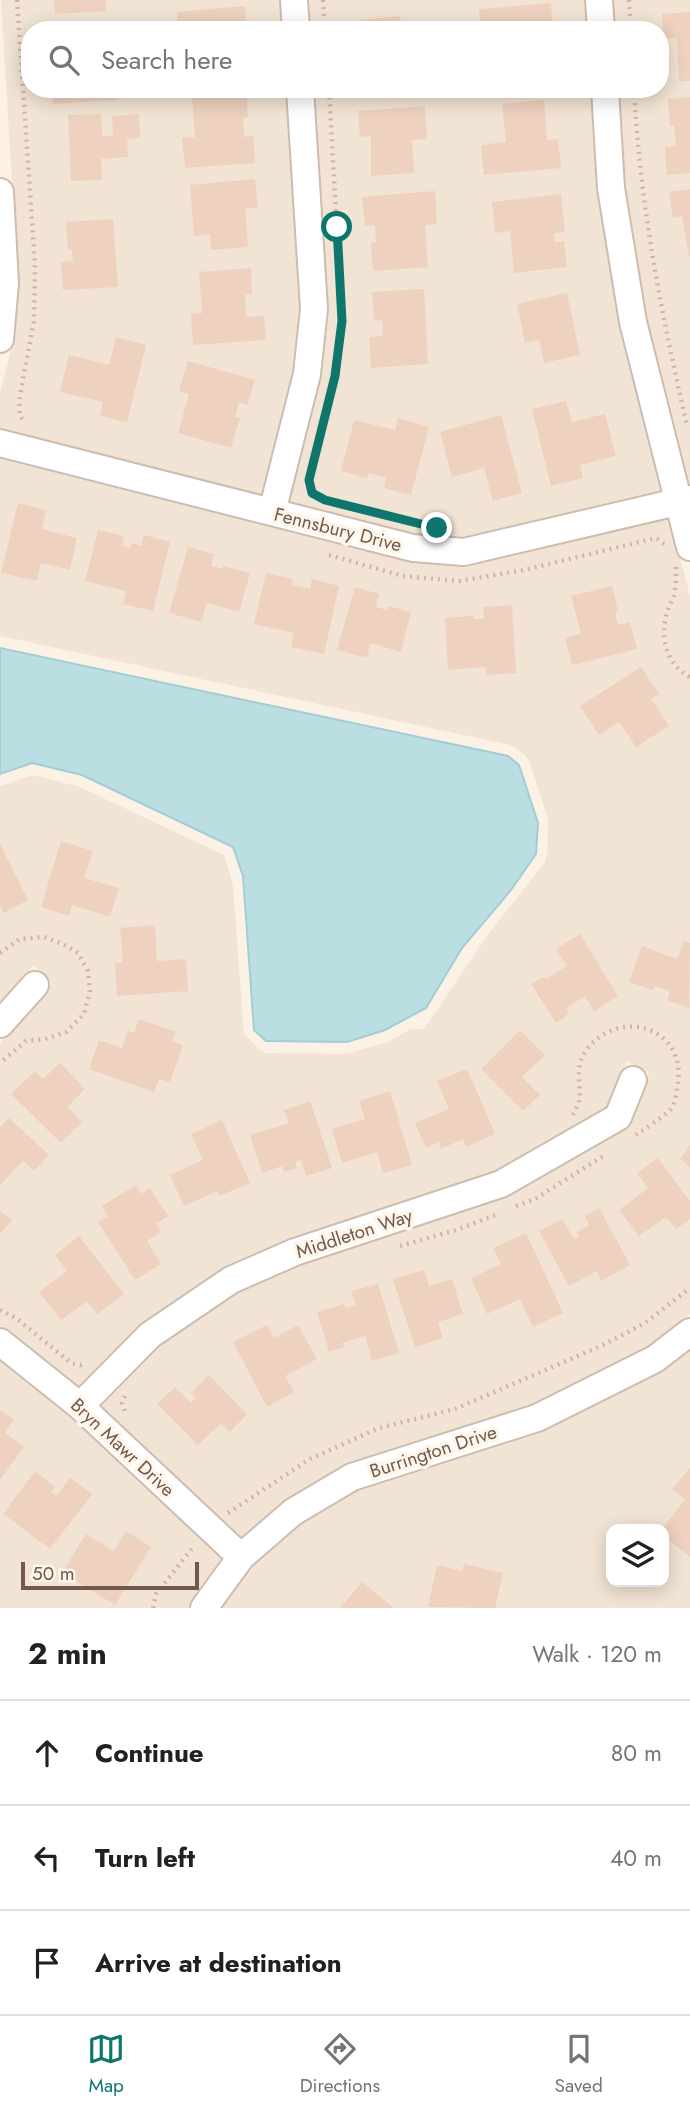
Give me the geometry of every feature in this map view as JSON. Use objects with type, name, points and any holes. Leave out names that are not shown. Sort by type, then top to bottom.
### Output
[{"type":"street","points":[[294,0],[295,21]]},
{"type":"street","points":[[599,0],[600,21]]},
{"type":"street","points":[[272,512],[307,374],[314,309],[301,98]]},
{"type":"street","points":[[606,98],[611,188],[633,322],[684,501],[690,547]]},
{"type":"street","points":[[0,192],[5,283],[0,339]]},
{"type":"street","name":"Fennsbury Drive","points":[[0,443],[413,548],[464,552],[684,501]]},
{"type":"street","points":[[0,1024],[35,985]]},
{"type":"street","name":"Middleton Way","points":[[80,1406],[150,1335],[231,1280],[295,1252],[501,1184],[618,1117],[633,1080]]},
{"type":"street","name":"Burrington Drive","points":[[204,1608],[241,1557],[293,1512],[352,1477],[537,1418],[655,1359],[690,1332]]},
{"type":"street","name":"Bryn Mawr Drive","points":[[0,1342],[80,1406],[241,1557]]},
{"type":"path","points":[[18,0],[21,47]]},
{"type":"path","points":[[323,0],[324,21]]},
{"type":"path","points":[[629,0],[630,21]]},
{"type":"path","points":[[24,98],[35,265],[34,321],[19,401],[20,416],[25,424]]},
{"type":"path","points":[[325,500],[312,493],[309,480],[335,376],[342,321],[329,98]]},
{"type":"path","points":[[635,98],[646,221],[662,317],[690,436]]},
{"type":"path","points":[[0,1310],[16,1318],[71,1363],[81,1365],[89,1362]]},
{"type":"shaded area","points":[[1,0],[282,0],[283,21],[21,21],[21,98],[289,98],[301,309],[295,371],[263,496],[0,429],[0,392],[12,346],[18,282]]},
{"type":"shaded area","points":[[306,0],[587,0],[588,21],[307,21]]},
{"type":"shaded area","points":[[612,0],[690,0],[690,485],[687,486],[645,319],[623,187],[618,98],[669,98],[669,21],[613,21]]},
{"type":"shaded area","points":[[312,98],[595,98],[663,492],[463,538],[414,534],[288,502],[319,378]]},
{"type":"shaded area","points":[[0,458],[410,561],[466,566],[670,519],[690,596],[690,1314],[649,1346],[532,1404],[346,1465],[287,1500],[241,1539],[99,1406],[158,1347],[236,1293],[300,1265],[505,1198],[624,1129],[629,1123],[649,1073],[627,1061],[609,1106],[496,1172],[292,1238],[226,1268],[144,1323],[79,1388],[0,1326],[0,1044],[52,984],[34,965],[0,1005],[0,786],[33,775],[80,787],[224,855],[233,885],[244,1034],[266,1053],[347,1054],[388,1042],[411,1029],[424,1029],[489,933],[545,862],[548,819],[529,761],[510,745],[0,636]]},
{"type":"shaded area","points":[[690,1348],[690,1608],[220,1608],[250,1567],[299,1524],[356,1490],[540,1431],[662,1370]]},
{"type":"shaded area","points":[[0,1359],[72,1416],[224,1558],[188,1608],[0,1608]]},
{"type":"water","points":[[0,648],[508,756],[519,765],[538,823],[536,854],[511,890],[462,948],[426,1008],[385,1030],[347,1042],[266,1041],[254,1030],[243,876],[233,847],[82,775],[32,763],[0,774]]},
{"type":"building","points":[[54,0],[106,0],[106,11],[55,14]]},
{"type":"building","points":[[551,3],[552,21],[480,21],[479,9]]},
{"type":"building","points":[[245,6],[246,21],[178,21],[177,12]]},
{"type":"building","points":[[690,12],[690,81],[679,81],[677,38],[669,39],[669,21],[662,21],[662,14]]},
{"type":"building","points":[[400,16],[401,21],[360,21]]},
{"type":"building","points":[[690,97],[690,173],[667,175],[665,147],[676,146],[674,126],[670,126],[668,99]]},
{"type":"building","points":[[53,98],[118,100],[53,104]]},
{"type":"building","points":[[192,98],[247,98],[248,117],[243,118],[244,137],[253,136],[255,163],[185,168],[182,138],[195,137]]},
{"type":"building","points":[[544,100],[547,140],[558,139],[561,168],[484,175],[481,145],[506,142],[502,104]]},
{"type":"building","points":[[425,106],[427,139],[412,140],[414,173],[371,176],[371,136],[360,137],[358,111]]},
{"type":"building","points":[[101,114],[102,136],[113,136],[112,116],[139,114],[140,138],[127,139],[128,157],[101,159],[102,180],[71,181],[68,115]]},
{"type":"building","points":[[255,179],[258,207],[245,209],[248,247],[211,250],[210,234],[194,236],[190,185]]},
{"type":"building","points":[[690,189],[689,256],[682,216],[673,218],[669,192]]},
{"type":"building","points":[[435,191],[437,224],[425,225],[428,267],[373,271],[371,243],[376,243],[375,225],[365,226],[362,197]]},
{"type":"building","points":[[561,194],[565,232],[554,233],[555,242],[564,241],[567,267],[514,273],[510,231],[495,233],[492,202]]},
{"type":"building","points":[[113,219],[118,287],[63,290],[61,262],[73,261],[72,250],[68,250],[66,222]]},
{"type":"building","points":[[251,268],[252,294],[245,295],[246,317],[264,316],[266,340],[193,345],[191,314],[202,313],[199,272]]},
{"type":"building","points":[[424,289],[428,364],[371,368],[369,337],[383,336],[382,320],[374,321],[372,292]]},
{"type":"building","points":[[567,293],[580,355],[544,363],[539,340],[525,343],[517,304]]},
{"type":"building","points":[[116,337],[146,345],[127,422],[100,416],[103,402],[60,392],[69,355],[109,365]]},
{"type":"building","points":[[188,361],[255,380],[247,405],[239,402],[235,417],[240,418],[231,448],[178,433],[189,394],[179,391]]},
{"type":"building","points":[[566,401],[572,422],[605,414],[616,456],[580,465],[583,478],[551,486],[532,409]]},
{"type":"building","points":[[501,415],[522,493],[493,501],[484,468],[452,477],[440,432]]},
{"type":"building","points":[[398,418],[429,427],[411,495],[384,488],[386,478],[369,473],[367,478],[341,471],[354,420],[395,430]]},
{"type":"building","points":[[18,503],[46,510],[42,529],[77,538],[70,570],[41,563],[37,581],[1,573]]},
{"type":"building","points":[[98,530],[124,536],[122,546],[130,548],[132,543],[141,546],[144,535],[170,542],[153,611],[123,604],[126,591],[85,581]]},
{"type":"building","points":[[188,547],[214,554],[211,566],[222,569],[223,566],[250,573],[239,612],[207,603],[201,622],[169,613]]},
{"type":"building","points":[[266,573],[293,579],[292,585],[310,589],[312,579],[339,586],[324,654],[291,647],[294,633],[254,624]]},
{"type":"building","points":[[612,586],[618,611],[615,612],[618,625],[630,622],[637,649],[572,665],[565,638],[581,634],[571,596]]},
{"type":"building","points":[[355,587],[379,594],[376,607],[387,610],[388,606],[411,612],[401,652],[370,643],[367,658],[337,650]]},
{"type":"building","points":[[512,605],[516,673],[486,675],[485,667],[448,670],[445,618],[473,616],[474,619],[484,619],[483,607]]},
{"type":"building","points":[[641,667],[659,694],[651,699],[669,726],[636,747],[619,722],[599,735],[580,706]]},
{"type":"building","points":[[61,841],[93,851],[84,878],[119,888],[110,917],[72,905],[69,916],[41,907]]},
{"type":"building","points":[[0,844],[28,900],[4,913],[0,905]]},
{"type":"building","points":[[155,925],[157,961],[186,959],[188,991],[117,996],[115,963],[123,963],[120,928]]},
{"type":"building","points":[[580,934],[618,996],[594,1011],[585,996],[566,1008],[569,1014],[556,1023],[531,984],[544,977],[546,979],[567,966],[556,949]]},
{"type":"building","points":[[684,941],[690,943],[689,1008],[667,1000],[670,991],[655,986],[653,990],[629,982],[642,946],[677,959]]},
{"type":"building","points":[[139,1019],[176,1032],[172,1041],[183,1045],[170,1082],[159,1079],[154,1092],[89,1069],[99,1040],[122,1048],[128,1031],[134,1033]]},
{"type":"building","points":[[520,1030],[545,1055],[522,1077],[540,1095],[523,1111],[481,1069]]},
{"type":"building","points":[[60,1063],[85,1089],[67,1107],[82,1122],[61,1143],[11,1094],[35,1071],[43,1079]]},
{"type":"building","points":[[467,1069],[495,1134],[466,1147],[463,1139],[441,1149],[439,1142],[426,1148],[415,1123],[449,1109],[437,1081]]},
{"type":"building","points":[[390,1091],[412,1165],[383,1173],[377,1152],[342,1163],[332,1129],[365,1119],[359,1101]]},
{"type":"building","points":[[310,1101],[332,1168],[306,1176],[301,1160],[295,1162],[297,1168],[284,1172],[282,1166],[262,1173],[250,1135],[289,1123],[284,1110]]},
{"type":"building","points":[[9,1118],[49,1155],[34,1171],[23,1161],[0,1185],[0,1127]]},
{"type":"building","points":[[222,1120],[250,1183],[219,1196],[217,1191],[184,1206],[170,1175],[203,1160],[191,1134]]},
{"type":"building","points":[[690,1145],[690,1167],[680,1159]]},
{"type":"building","points":[[658,1158],[690,1201],[690,1219],[676,1229],[666,1217],[639,1236],[619,1210],[648,1188],[637,1173]]},
{"type":"building","points":[[136,1185],[141,1194],[150,1188],[168,1216],[156,1224],[161,1232],[147,1241],[161,1264],[135,1280],[98,1222],[108,1216],[102,1206]]},
{"type":"building","points":[[599,1208],[630,1265],[601,1281],[597,1271],[569,1286],[539,1231],[562,1219],[574,1239],[579,1237],[577,1232],[589,1225],[585,1216]]},
{"type":"building","points":[[0,1211],[12,1220],[0,1234]]},
{"type":"building","points":[[526,1233],[563,1313],[533,1327],[520,1299],[487,1314],[471,1278],[501,1264],[493,1248]]},
{"type":"building","points":[[79,1236],[124,1294],[97,1314],[87,1301],[61,1320],[39,1292],[67,1271],[55,1255]]},
{"type":"building","points":[[424,1270],[429,1286],[452,1279],[463,1314],[438,1322],[443,1338],[415,1347],[393,1279]]},
{"type":"building","points":[[378,1284],[399,1353],[372,1361],[365,1336],[342,1343],[344,1347],[329,1352],[317,1312],[344,1304],[346,1308],[356,1306],[351,1291]]},
{"type":"building","points":[[267,1325],[274,1338],[298,1325],[317,1359],[285,1376],[294,1392],[267,1407],[233,1342]]},
{"type":"building","points":[[209,1375],[247,1414],[230,1432],[221,1423],[198,1445],[157,1404],[175,1387],[191,1403],[196,1398],[191,1393]]},
{"type":"building","points":[[0,1410],[14,1420],[5,1433],[24,1447],[0,1480]]},
{"type":"building","points":[[690,1468],[690,1557],[669,1540],[669,1524],[666,1524],[685,1500],[672,1489]]},
{"type":"building","points":[[35,1471],[55,1487],[51,1492],[56,1496],[70,1478],[92,1494],[50,1549],[3,1514]]},
{"type":"building","points":[[126,1531],[151,1547],[115,1605],[62,1573],[86,1534],[114,1551]]},
{"type":"building","points":[[464,1564],[503,1573],[495,1608],[428,1607],[437,1565],[462,1571]]},
{"type":"building","points":[[362,1582],[394,1608],[340,1608]]},
{"type":"route","points":[[337,227],[342,321],[335,376],[309,480],[312,493],[325,500],[437,528]]}]
